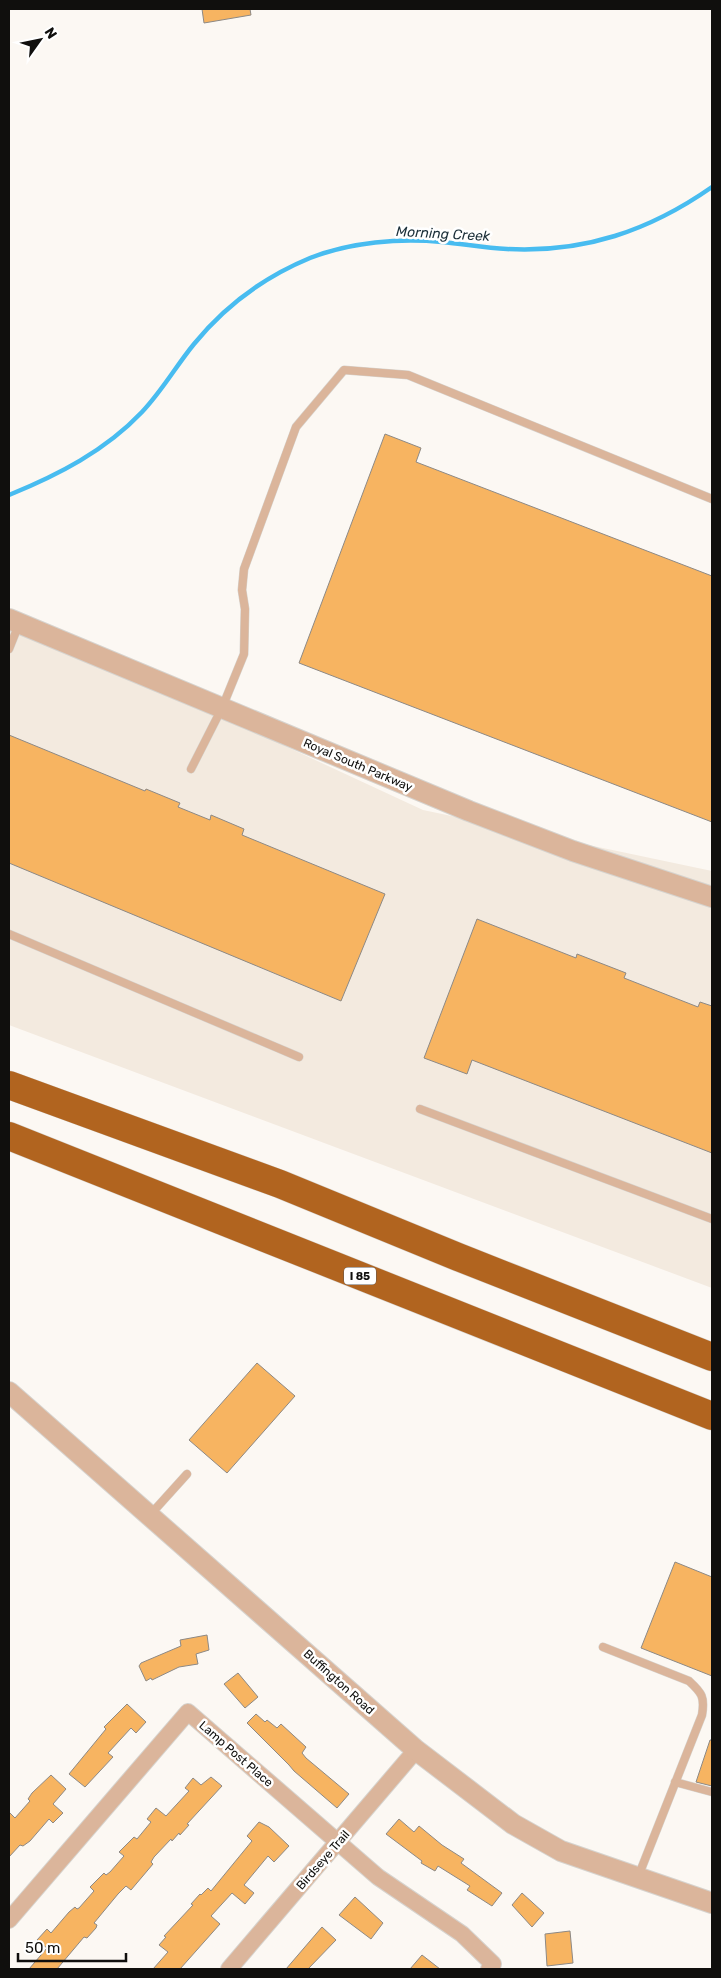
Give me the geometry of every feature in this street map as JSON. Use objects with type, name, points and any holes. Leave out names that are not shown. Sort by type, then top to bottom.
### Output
[{"type":"highway","points":[[9,1085],[280,1184],[458,1257],[712,1357]]},
{"type":"highway","name":"I 85","points":[[9,1136],[712,1416]]},
{"type":"street","name":"Royal South Parkway","points":[[14,622],[469,811],[573,851],[712,897]]},
{"type":"street","name":"Buffington Road","points":[[9,1393],[416,1750],[513,1824],[560,1852],[712,1903]]},
{"type":"street","name":"Lamp Post Place","points":[[9,1920],[188,1712],[378,1877],[462,1934],[493,1964],[489,1969]]},
{"type":"street","name":"Birdseye Trail","points":[[229,1969],[416,1750]]},
{"type":"lane","points":[[190,770],[222,708],[244,654],[245,609],[242,590],[244,569],[296,428],[344,370],[408,375],[712,500]]},
{"type":"lane","points":[[9,648],[14,622]]},
{"type":"lane","points":[[9,934],[299,1057]]},
{"type":"lane","points":[[420,1109],[712,1219]]},
{"type":"lane","points":[[150,1515],[187,1474]]},
{"type":"lane","points":[[603,1647],[689,1681],[705,1701],[702,1715],[638,1879]]},
{"type":"lane","points":[[675,1782],[712,1792]]},
{"type":"shaded area","points":[[9,618],[423,810],[712,871],[712,1288],[9,1025]]},
{"type":"building","points":[[202,9],[250,9],[251,15],[204,23]]},
{"type":"building","points":[[385,434],[421,448],[416,462],[712,576],[712,822],[299,663]]},
{"type":"building","points":[[9,735],[145,791],[146,789],[180,803],[178,807],[210,820],[211,815],[244,829],[242,835],[385,894],[341,1001],[9,863]]},
{"type":"building","points":[[477,919],[576,958],[577,954],[626,973],[624,978],[698,1007],[700,1002],[712,1006],[712,1153],[472,1060],[467,1074],[424,1058]]},
{"type":"building","points":[[257,1363],[295,1396],[227,1473],[189,1440]]},
{"type":"building","points":[[675,1562],[712,1577],[712,1676],[641,1648]]},
{"type":"building","points":[[207,1635],[209,1650],[196,1654],[198,1664],[179,1667],[146,1681],[139,1666],[141,1663],[181,1646],[180,1640]]},
{"type":"building","points":[[238,1673],[258,1697],[245,1708],[224,1684]]},
{"type":"building","points":[[127,1704],[146,1722],[136,1733],[131,1728],[108,1753],[113,1757],[85,1787],[69,1774],[106,1729],[104,1727]]},
{"type":"building","points":[[256,1714],[265,1722],[267,1720],[277,1728],[281,1724],[306,1747],[302,1753],[306,1758],[349,1794],[337,1808],[294,1771],[247,1723]]},
{"type":"building","points":[[710,1740],[712,1740],[712,1786],[696,1782]]},
{"type":"building","points":[[51,1775],[66,1789],[53,1804],[63,1813],[53,1823],[49,1819],[30,1841],[23,1846],[20,1845],[9,1857],[9,1812],[15,1818],[30,1801],[28,1799],[32,1793]]},
{"type":"building","points":[[211,1777],[222,1786],[187,1824],[189,1825],[180,1835],[179,1833],[172,1841],[171,1839],[154,1857],[151,1862],[153,1864],[131,1890],[126,1886],[118,1894],[94,1923],[97,1925],[96,1928],[87,1938],[84,1937],[57,1969],[29,1969],[47,1948],[37,1940],[47,1929],[51,1933],[75,1907],[79,1908],[94,1891],[90,1887],[104,1873],[106,1875],[110,1872],[124,1856],[119,1852],[134,1837],[137,1839],[151,1822],[147,1819],[156,1808],[166,1816],[189,1791],[185,1788],[193,1778],[201,1785]]},
{"type":"building","points":[[399,1819],[414,1832],[419,1826],[442,1845],[464,1859],[461,1863],[502,1893],[492,1906],[467,1890],[470,1886],[438,1866],[435,1871],[421,1863],[422,1861],[386,1834]]},
{"type":"building","points":[[259,1822],[269,1827],[289,1846],[274,1862],[268,1856],[244,1885],[254,1893],[245,1904],[232,1893],[211,1916],[220,1924],[180,1969],[153,1969],[168,1952],[159,1945],[166,1937],[164,1936],[193,1905],[191,1904],[200,1894],[208,1888],[211,1891],[252,1841],[247,1836]]},
{"type":"building","points":[[522,1893],[544,1913],[532,1927],[512,1905]]},
{"type":"building","points":[[355,1897],[383,1923],[371,1939],[339,1915]]},
{"type":"building","points":[[322,1927],[336,1940],[308,1969],[286,1969]]},
{"type":"building","points":[[570,1931],[573,1963],[547,1966],[545,1934]]},
{"type":"building","points":[[422,1955],[440,1969],[410,1969]]},
{"type":"waterway","name":"Morning Creek","points":[[9,495],[80,461],[112,439],[142,412],[194,344],[232,305],[277,274],[310,258],[342,248],[392,241],[426,241],[499,248],[535,249],[589,243],[640,227],[664,216],[712,187]]}]
